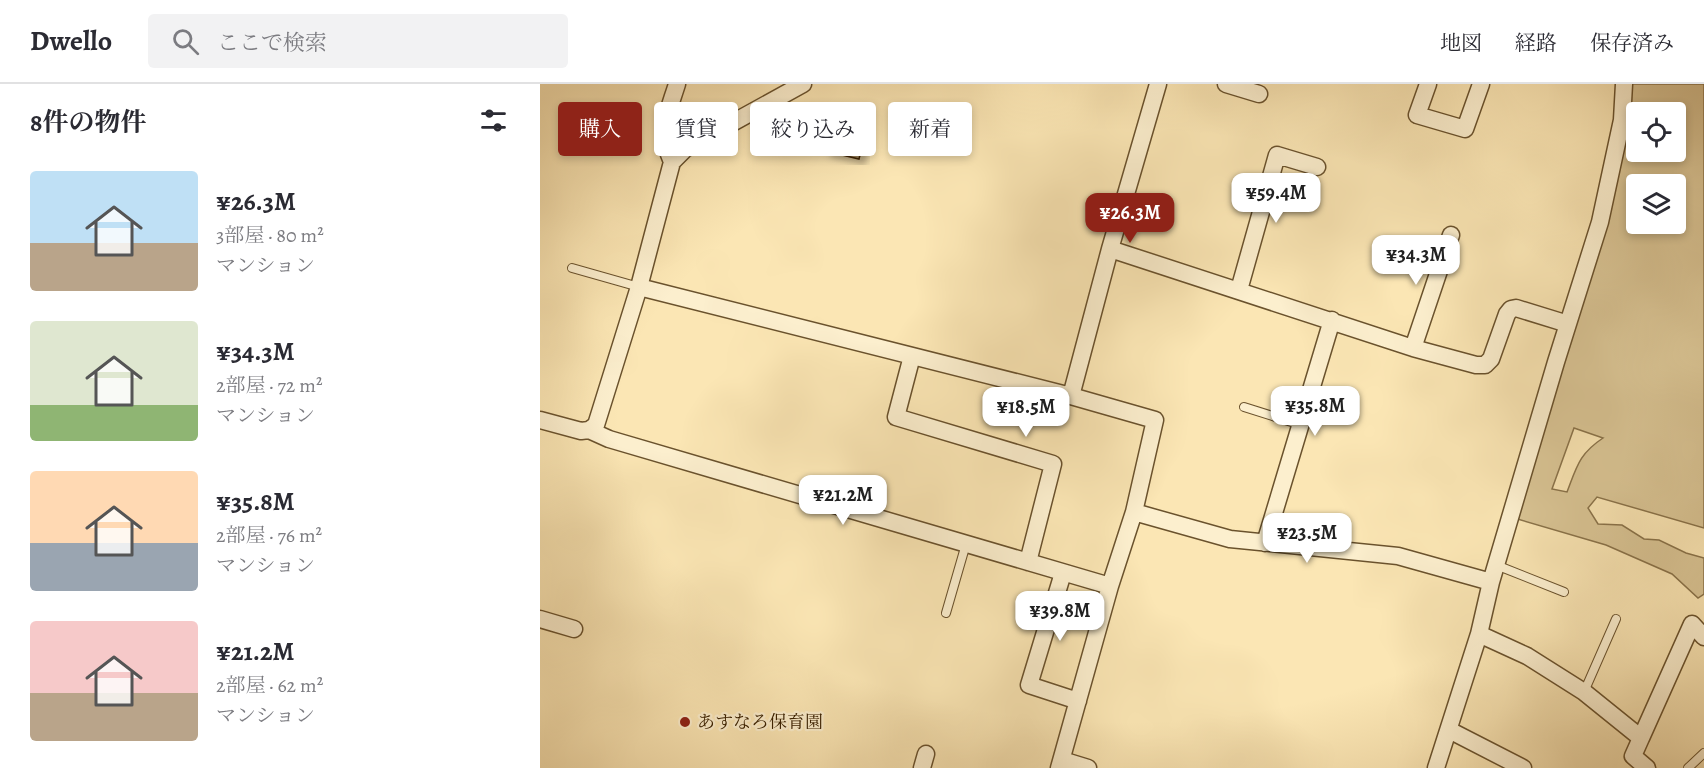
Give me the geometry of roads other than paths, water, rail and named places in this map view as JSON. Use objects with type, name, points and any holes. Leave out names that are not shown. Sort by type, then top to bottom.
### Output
[{"type":"street","points":[[672,162],[666,148],[664,134],[666,119],[677,84]]},
{"type":"street","points":[[589,430],[601,415],[639,287],[672,162],[685,149],[803,84]]},
{"type":"street","points":[[1071,396],[1110,249],[1158,84]]},
{"type":"street","points":[[1226,84],[1259,94]]},
{"type":"street","points":[[1428,84],[1417,115],[1465,129],[1481,84]]},
{"type":"street","points":[[1436,768],[1479,634],[1494,574],[1600,222],[1622,120],[1624,84]]},
{"type":"street","points":[[1239,290],[1277,155],[1317,167]]},
{"type":"street","points":[[1413,348],[1451,235]]},
{"type":"street","points":[[1110,249],[1413,348],[1476,365],[1485,364],[1491,359],[1507,314],[1511,309],[1516,308],[1568,324]]},
{"type":"street","points":[[639,287],[1071,396],[1155,420],[1134,512],[1110,586],[1061,764],[1088,768]]},
{"type":"street","points":[[1265,543],[1332,320]]},
{"type":"street","points":[[912,356],[896,417],[1053,464],[1028,562]]},
{"type":"street","points":[[540,420],[574,430],[589,430],[609,439],[1110,586]]},
{"type":"street","points":[[1134,512],[1230,539],[1398,556],[1494,574]]},
{"type":"street","points":[[1063,573],[1029,685],[1078,701]]},
{"type":"street","points":[[540,619],[574,629]]},
{"type":"street","points":[[1647,768],[1633,756],[1692,624],[1704,637]]},
{"type":"street","points":[[1479,634],[1527,656],[1584,692],[1641,738]]},
{"type":"street","points":[[1449,730],[1523,768]]},
{"type":"lane","points":[[572,268],[639,287]]},
{"type":"lane","points":[[1244,407],[1300,425]]},
{"type":"lane","points":[[946,612],[966,544]]},
{"type":"lane","points":[[1494,574],[1564,592]]},
{"type":"lane","points":[[1584,692],[1616,619]]},
{"type":"lane","points":[[1688,768],[1704,753]]},
{"type":"place","name":"あすなろ保育園","points":[[685,722]]}]
